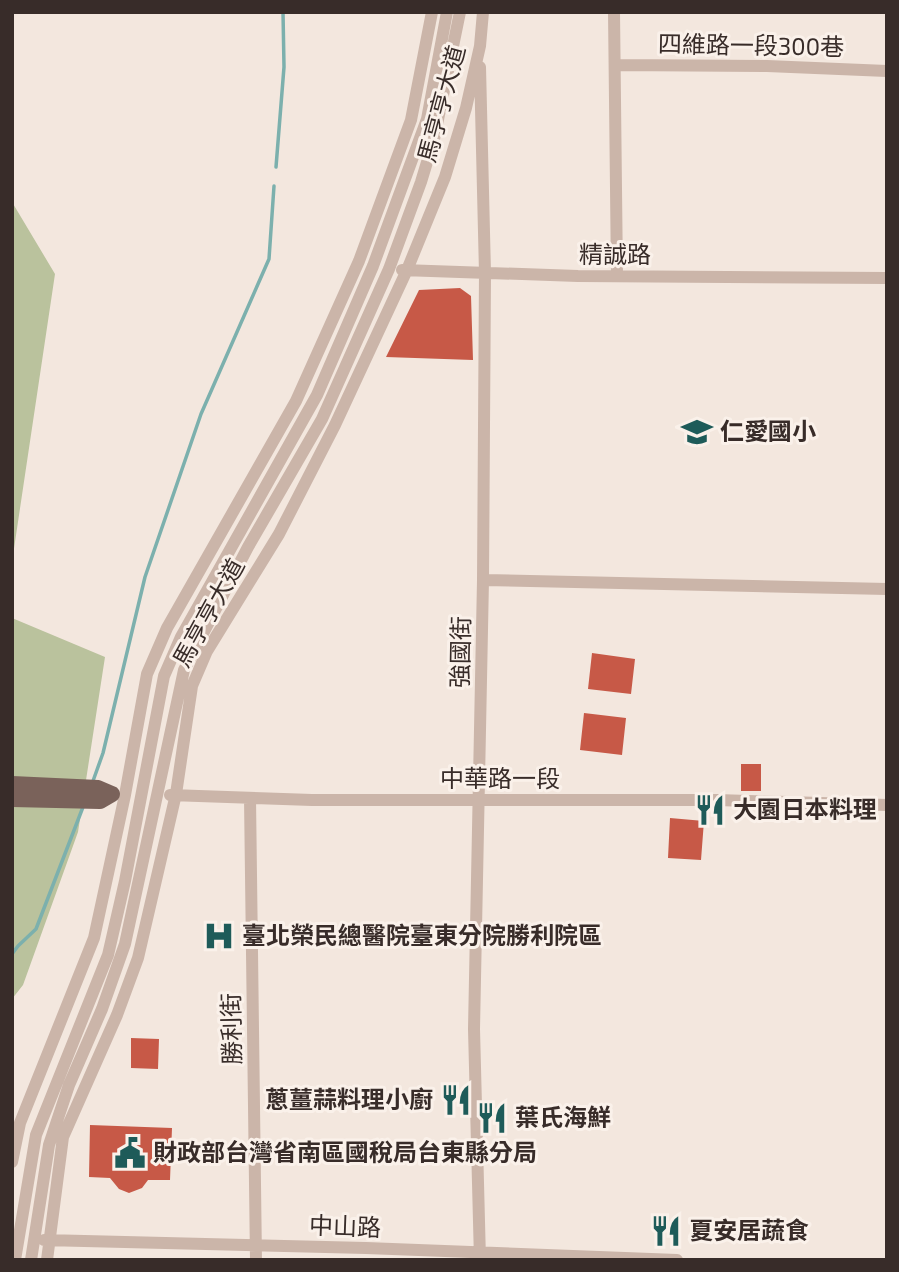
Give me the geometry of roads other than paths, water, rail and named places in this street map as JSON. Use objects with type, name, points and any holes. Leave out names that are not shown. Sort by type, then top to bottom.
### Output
[{"type":"main road","points":[[12,784],[98,788],[119,795]]},
{"type":"main road","points":[[12,799],[100,801],[119,795]]},
{"type":"street","name":"馬亨亨大道","points":[[12,1162],[20,1123],[94,938],[119,795],[147,674],[167,628],[296,401],[359,261],[411,120],[432,12]]},
{"type":"street","name":"馬亨亨大道","points":[[15,1260],[15,1239],[36,1135],[108,955],[125,881],[164,676],[181,637],[310,407],[373,266],[427,119],[447,12]]},
{"type":"street","name":"馬亨亨大道","points":[[47,1260],[63,1137],[117,1015],[138,958],[176,794],[192,686],[202,649],[248,547],[322,419],[389,269],[429,157],[460,12]]},
{"type":"street","name":"馬亨亨大道","points":[[31,1260],[49,1145],[69,1085],[102,1009],[125,944],[184,670],[202,649],[279,534],[335,425],[407,270],[449,162],[466,108],[480,46],[483,12]]},
{"type":"street","points":[[614,12],[617,276]]},
{"type":"street","name":"強國街","points":[[480,46],[485,273],[483,580],[474,1029],[480,1256]]},
{"type":"street","name":"四維路一段300巷","points":[[615,65],[767,65],[887,71]]},
{"type":"street","points":[[429,157],[449,162]]},
{"type":"street","name":"精誠路","points":[[345,254],[373,266],[407,270],[617,276],[887,278]]},
{"type":"street","points":[[296,401],[310,407]]},
{"type":"street","points":[[322,419],[335,425]]},
{"type":"street","points":[[483,580],[887,589]]},
{"type":"street","points":[[167,628],[181,637]]},
{"type":"street","name":"中華路一段","points":[[119,795],[717,800],[887,805]]},
{"type":"street","name":"勝利街","points":[[250,797],[257,1260]]},
{"type":"street","name":"中山路","points":[[15,1239],[257,1245],[480,1256],[677,1260]]},
{"type":"waterway","points":[[276,167],[284,67],[283,12]]},
{"type":"waterway","points":[[93,781],[103,753],[145,577],[201,414],[269,259],[274,186]]},
{"type":"waterway","points":[[12,954],[36,929],[83,807]]},
{"type":"place","name":"仁愛國小","points":[[697,432]]},
{"type":"place","name":"大園日本料理","points":[[710,810]]},
{"type":"place","name":"臺北榮民總醫院臺東分院勝利院區","points":[[219,936]]},
{"type":"place","name":"蔥薑蒜料理小廚","points":[[456,1100]]},
{"type":"place","name":"葉氏海鮮","points":[[492,1118]]},
{"type":"place","name":"財政部台灣省南區國稅局台東縣分局","points":[[130,1153]]},
{"type":"place","name":"夏安居蔬食","points":[[666,1231]]}]
